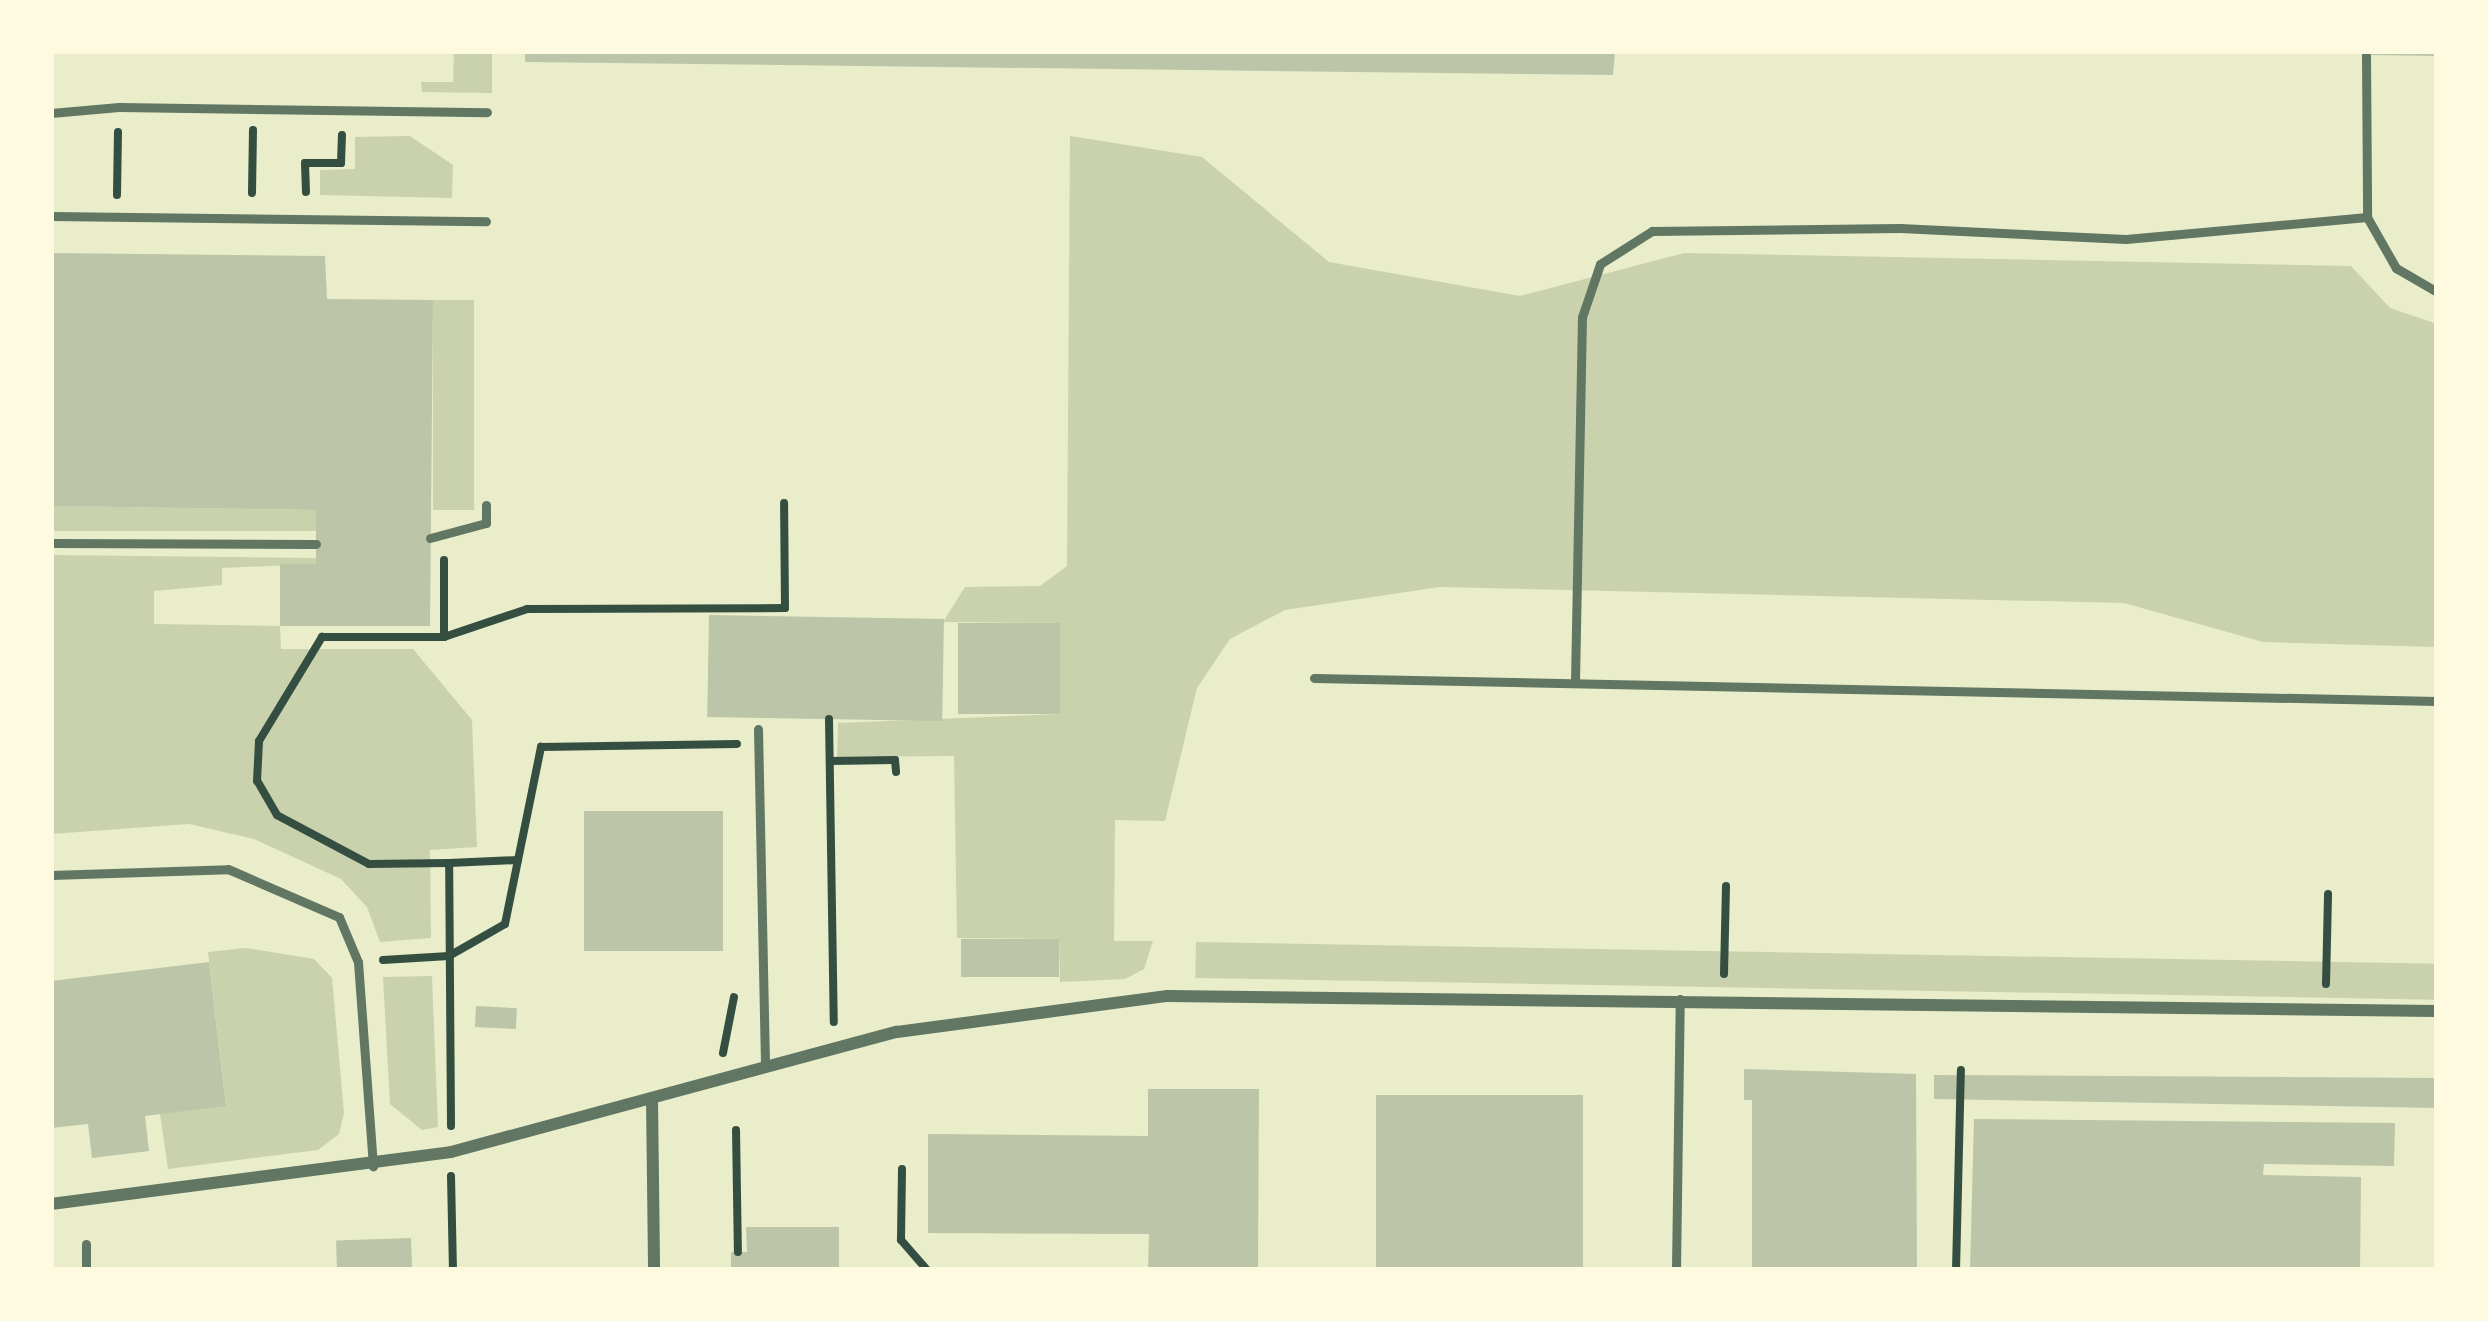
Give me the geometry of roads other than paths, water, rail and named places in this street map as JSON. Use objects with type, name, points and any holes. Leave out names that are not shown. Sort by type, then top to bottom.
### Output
[{"type":"street","points":[[51,1204],[373,1166],[920,1028],[1168,996],[2437,1011]]},
{"type":"street","points":[[652,1099],[654,1270]]},
{"type":"lane","points":[[2366,55],[2367,217],[2396,268],[2437,292]]},
{"type":"lane","points":[[51,113],[119,107],[487,112]]},
{"type":"lane","points":[[51,216],[486,220]]},
{"type":"lane","points":[[1575,681],[1582,317],[1600,264],[1652,231],[1900,228],[2126,239],[2367,217]]},
{"type":"lane","points":[[430,538],[486,523],[486,506]]},
{"type":"lane","points":[[51,543],[316,544]]},
{"type":"lane","points":[[1314,678],[2437,701]]},
{"type":"lane","points":[[758,729],[766,1067]]},
{"type":"lane","points":[[51,875],[229,869],[339,917],[358,962],[373,1166]]},
{"type":"lane","points":[[1676,1270],[1680,999]]},
{"type":"lane","points":[[86,1244],[86,1270]]}]
